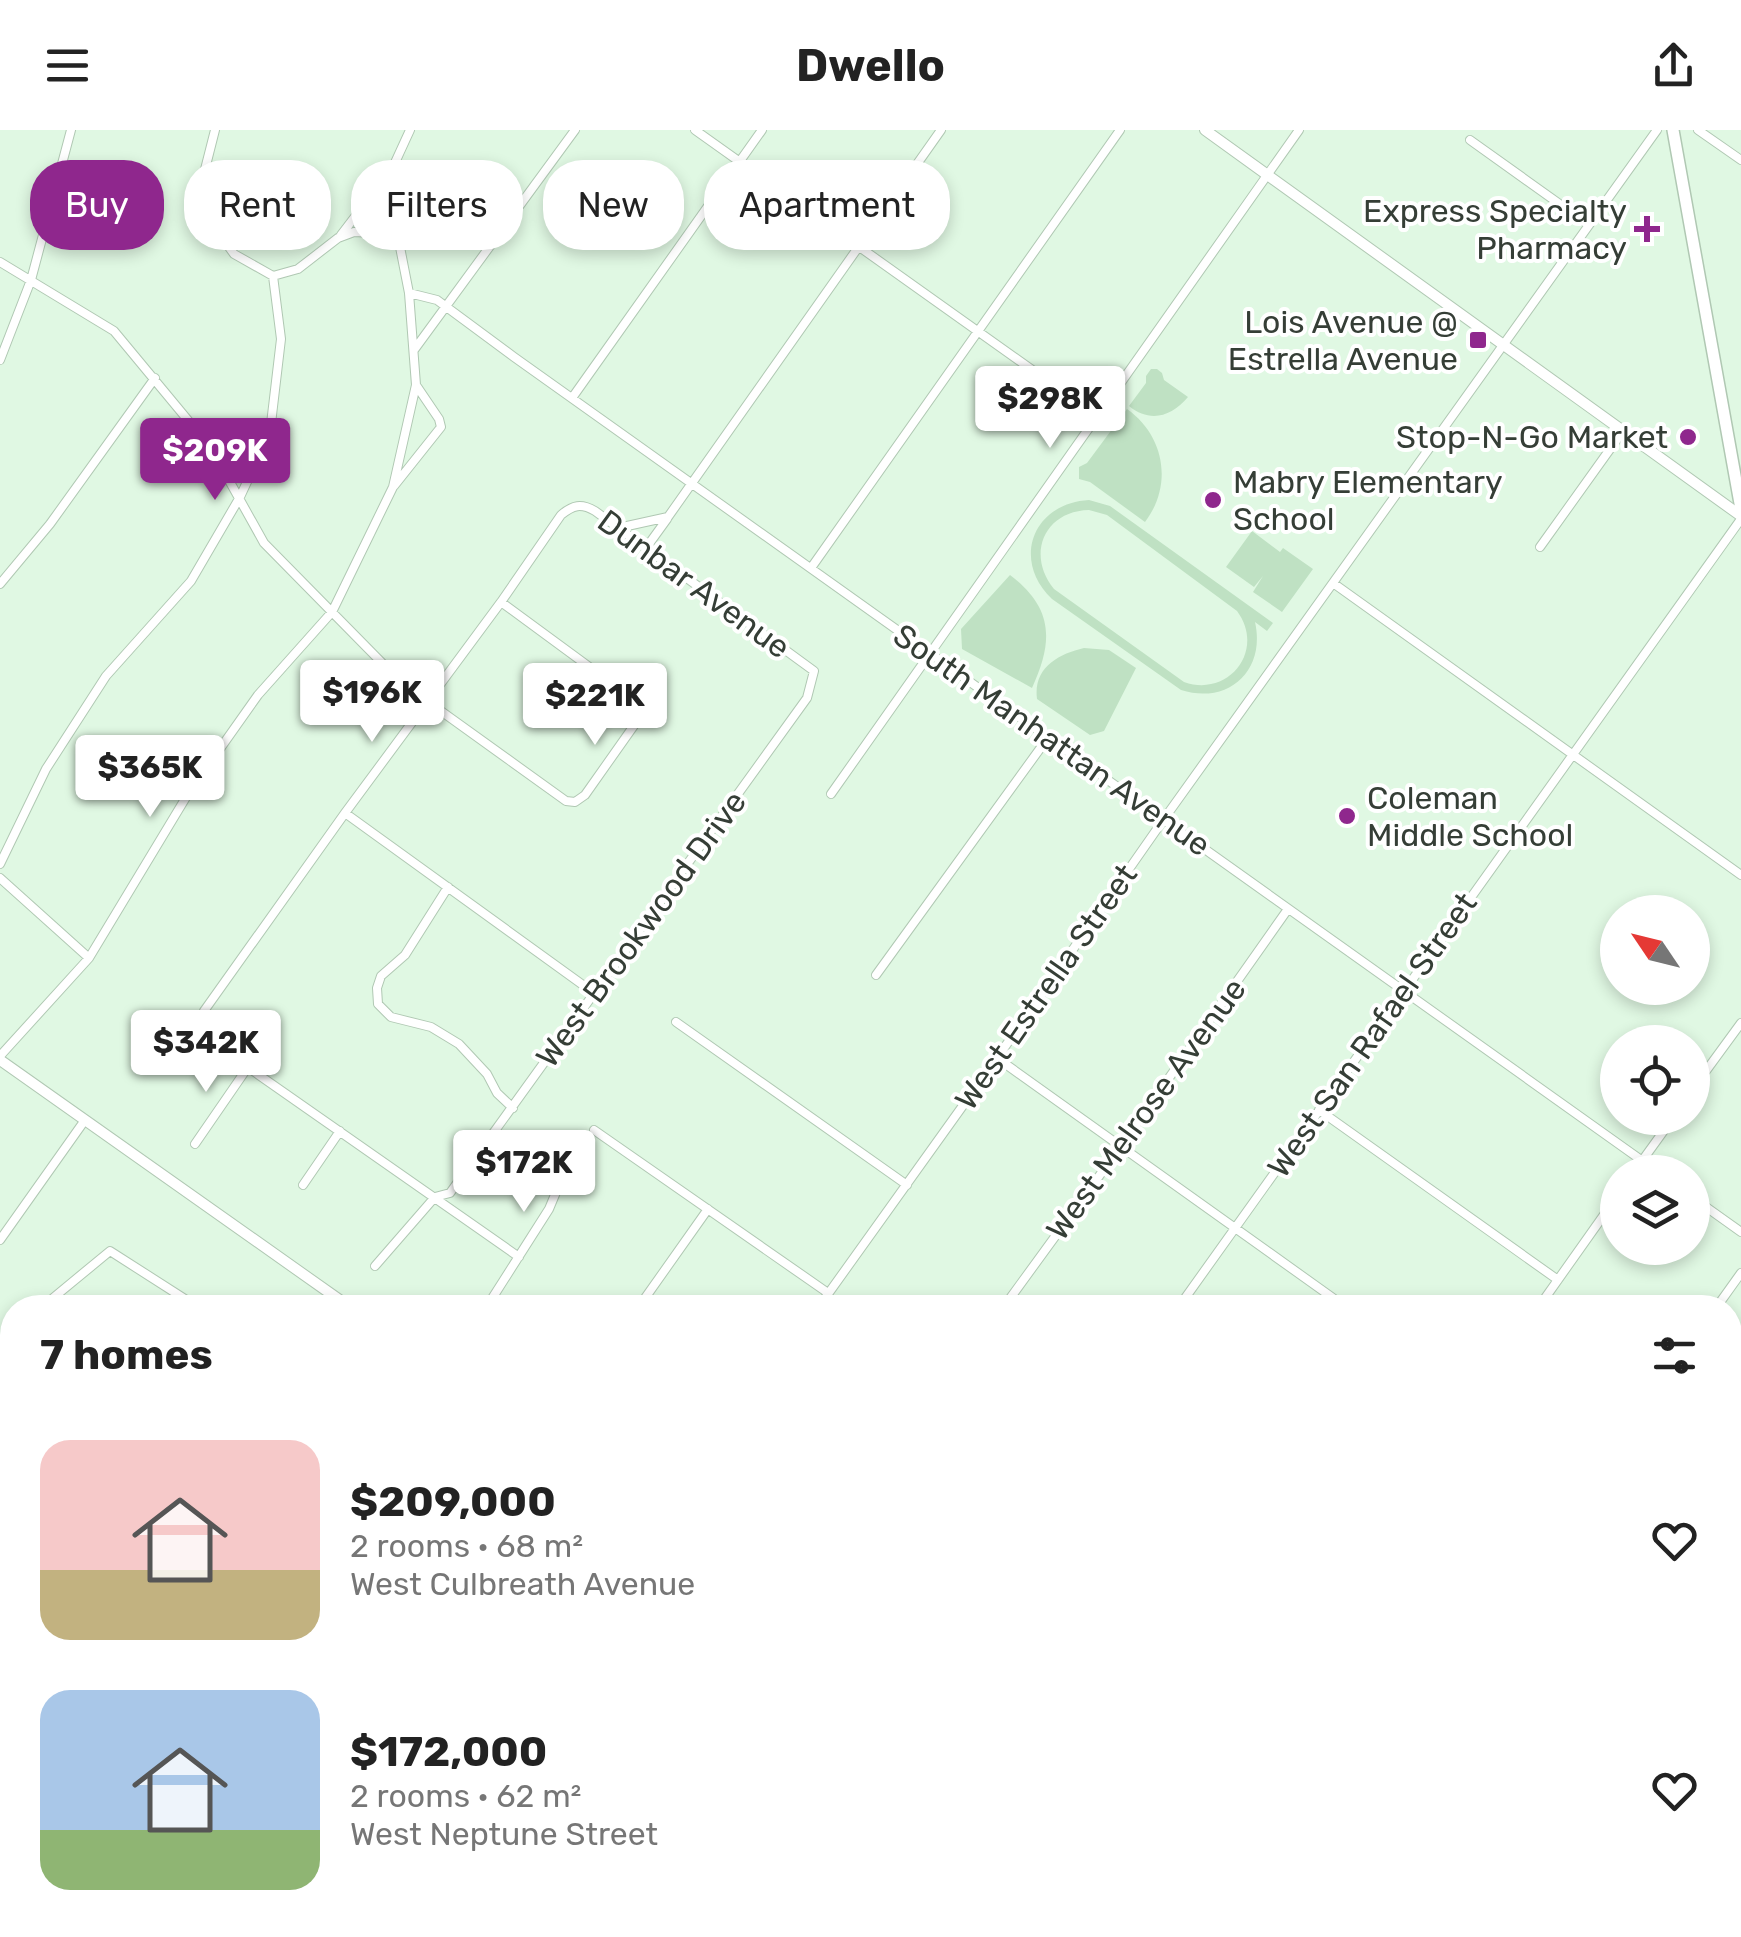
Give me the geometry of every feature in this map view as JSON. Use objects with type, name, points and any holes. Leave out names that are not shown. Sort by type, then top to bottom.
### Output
[{"type":"main road","points":[[1673,130],[1741,515]]},
{"type":"street","points":[[0,360],[31,280],[71,130]]},
{"type":"street","points":[[216,130],[200,188],[206,214],[234,254],[273,276],[298,269],[338,238],[351,221]]},
{"type":"street","points":[[396,160],[410,130]]},
{"type":"street","points":[[414,350],[576,130]]},
{"type":"street","points":[[695,130],[737,160]]},
{"type":"street","points":[[741,160],[762,130]]},
{"type":"street","points":[[920,160],[941,130]]},
{"type":"street","points":[[811,568],[1120,130]]},
{"type":"street","points":[[1205,130],[1741,515]]},
{"type":"street","points":[[831,794],[1299,130]]},
{"type":"street","name":"West Estrella Street","points":[[828,1294],[1656,130]]},
{"type":"street","points":[[1698,130],[1741,160]]},
{"type":"street","points":[[1470,140],[1589,225]]},
{"type":"street","points":[[572,398],[704,213]]},
{"type":"street","points":[[338,238],[351,235]]},
{"type":"street","points":[[393,487],[416,385],[401,250]]},
{"type":"street","points":[[646,548],[856,250]]},
{"type":"street","points":[[865,250],[1097,416]]},
{"type":"street","points":[[0,262],[114,331],[211,448],[264,543],[391,672],[426,701],[566,801],[575,802],[585,795],[640,717],[637,702],[500,602],[426,701],[345,813],[200,1022],[206,1038],[519,1257]]},
{"type":"street","points":[[0,864],[46,768],[106,676],[190,581],[240,497],[270,432],[282,340],[273,276]]},
{"type":"street","name":"South Manhattan Avenue","points":[[408,293],[428,296],[446,307],[1634,1155]]},
{"type":"street","points":[[0,584],[50,524],[155,378]]},
{"type":"street","points":[[332,1295],[0,1058],[89,958],[198,780],[258,695],[332,612],[393,487],[441,427],[416,385]]},
{"type":"street","points":[[1540,548],[1623,431]]},
{"type":"street","name":"Dunbar Avenue","points":[[500,602],[561,515],[580,505],[618,528],[814,671]]},
{"type":"street","name":"West San Rafael Street","points":[[1187,1295],[1741,515]]},
{"type":"street","points":[[618,528],[668,517]]},
{"type":"street","points":[[1334,583],[1741,875]]},
{"type":"street","name":"West Brookwood Drive","points":[[375,1266],[435,1198],[450,1193],[513,1108],[807,698],[814,671]]},
{"type":"street","points":[[876,976],[1047,739]]},
{"type":"street","points":[[345,813],[594,993]]},
{"type":"street","points":[[0,878],[89,958]]},
{"type":"street","points":[[448,887],[406,955],[381,976],[376,988],[378,1004],[390,1017],[431,1026],[459,1044],[486,1074],[496,1093],[513,1108]]},
{"type":"street","name":"West Melrose Avenue","points":[[1012,1295],[1288,909]]},
{"type":"street","points":[[676,1022],[907,1185]]},
{"type":"street","points":[[1710,1065],[1741,1023]]},
{"type":"street","points":[[997,1058],[1329,1295]]},
{"type":"street","points":[[195,1144],[248,1067]]},
{"type":"street","points":[[1319,1110],[1558,1280]]},
{"type":"street","points":[[0,1240],[85,1120]]},
{"type":"street","points":[[594,1130],[828,1294]]},
{"type":"street","points":[[303,1184],[340,1131]]},
{"type":"street","points":[[494,1295],[549,1209],[572,1154],[583,1142]]},
{"type":"street","points":[[647,1295],[708,1209]]},
{"type":"street","points":[[1710,1210],[1741,1232]]},
{"type":"street","points":[[1547,1295],[1600,1220]]},
{"type":"street","points":[[57,1295],[110,1251],[178,1295]]},
{"type":"street","points":[[1725,1295],[1741,1273]]},
{"type":"shaded area","points":[[1151,369],[1157,369],[1164,380],[1188,397],[1175,409],[1152,416],[1129,406]]},
{"type":"shaded area","points":[[1127,409],[1150,433],[1161,462],[1159,493],[1145,522],[1090,482],[1079,479],[1079,467],[1087,463]]},
{"type":"shaded area","points":[[1089,500],[1110,506],[1273,623],[1267,631],[1255,622],[1255,655],[1240,680],[1214,693],[1181,690],[1052,599],[1033,568],[1031,551],[1042,522],[1070,504]],"holes":[[[1089,510],[1107,515],[1237,611],[1247,641],[1245,655],[1228,677],[1200,685],[1184,682],[1054,589],[1041,562],[1044,537],[1051,526],[1073,512]]]},
{"type":"shaded area","points":[[1252,531],[1280,552],[1283,548],[1313,569],[1282,612],[1253,592],[1263,576],[1254,587],[1226,567]]},
{"type":"shaded area","points":[[1010,575],[1035,600],[1045,626],[1044,655],[1032,688],[962,649],[961,629]]},
{"type":"shaded area","points":[[1084,648],[1109,650],[1136,668],[1104,731],[1090,735],[1037,699],[1039,679],[1049,664]]},
{"type":"place","name":"Express Specialty Pharmacy","points":[[1647,229]]},
{"type":"place","name":"Lois Avenue @ Estrella Avenue","points":[[1478,340]]},
{"type":"place","name":"Stop-N-Go Market","points":[[1688,437]]},
{"type":"place","name":"Mabry Elementary School","points":[[1213,500]]},
{"type":"place","name":"Coleman Middle School","points":[[1347,816]]}]
